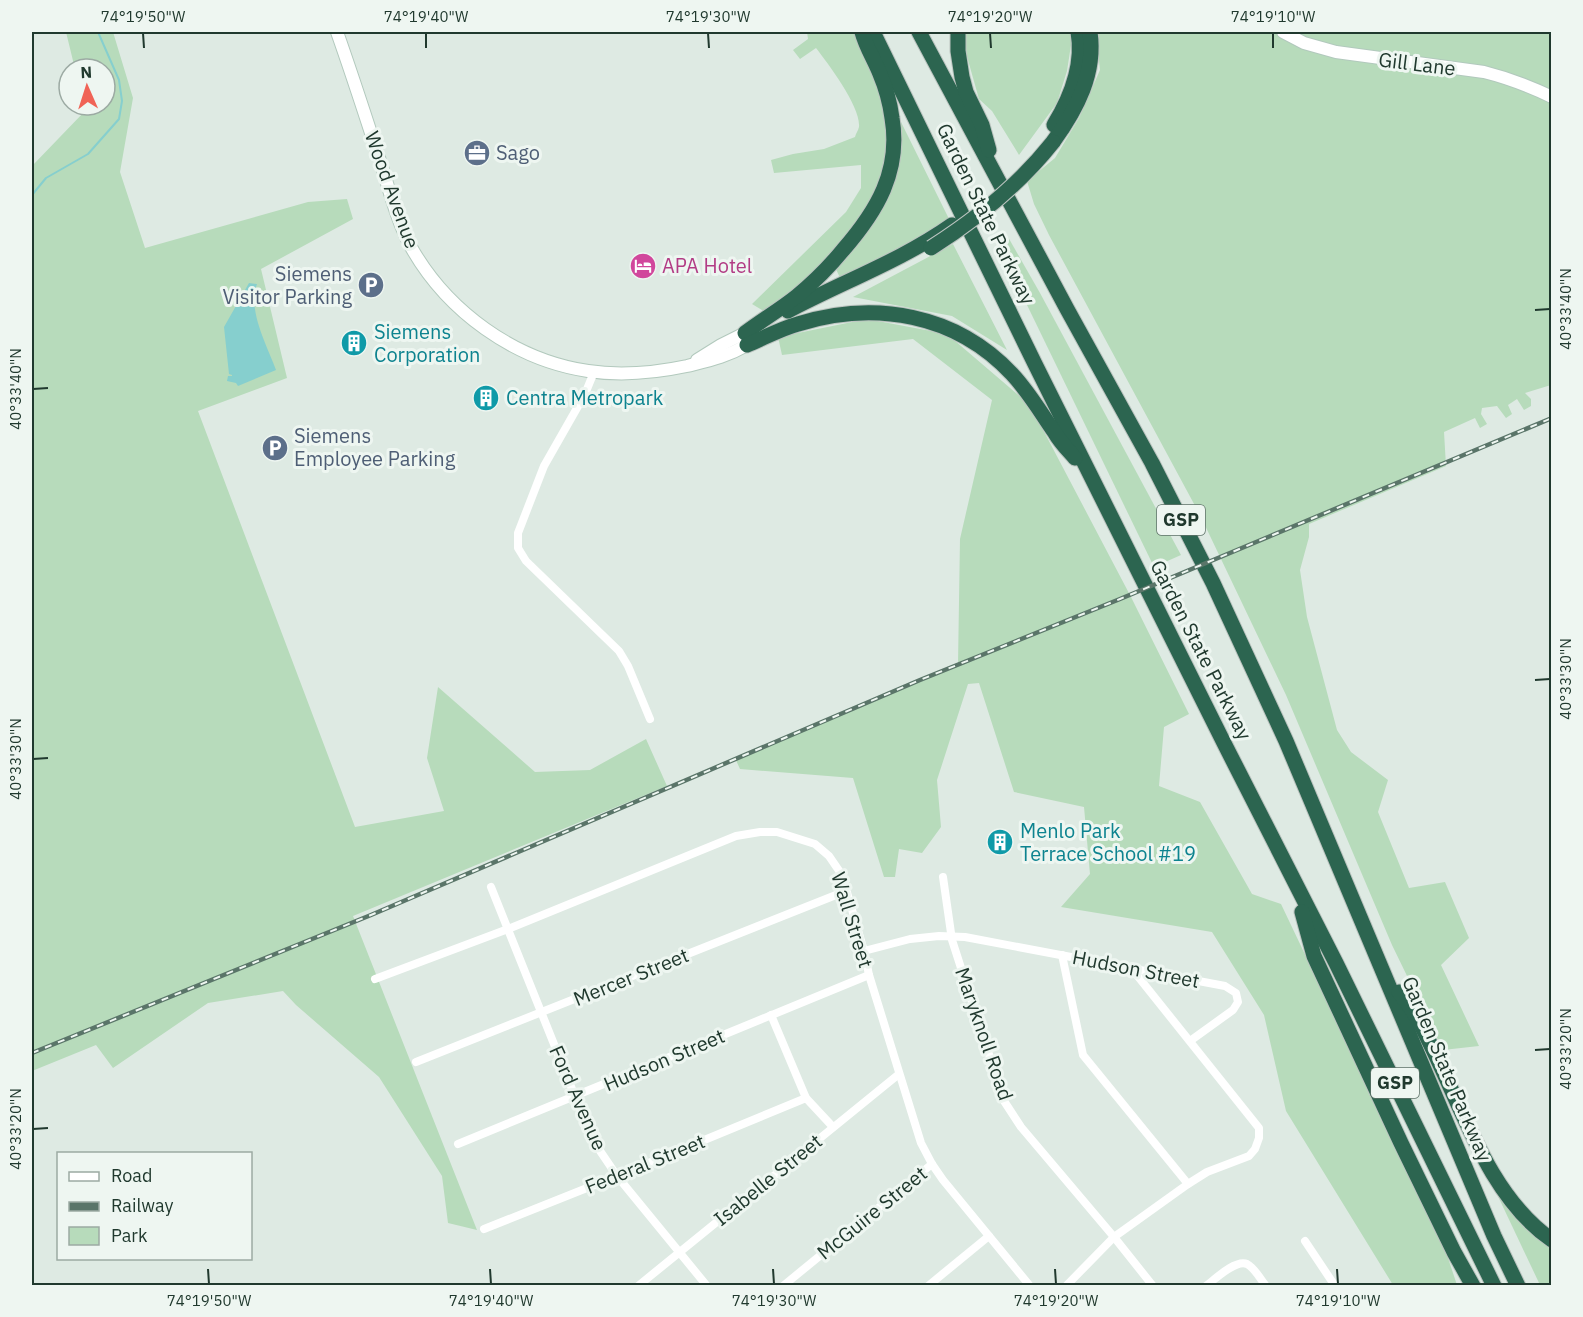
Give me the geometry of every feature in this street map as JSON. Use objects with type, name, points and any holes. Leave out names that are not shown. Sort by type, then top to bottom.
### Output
[{"type":"highway","points":[[746,339],[825,270],[860,230],[885,187],[893,161],[892,119],[885,87],[862,32]]},
{"type":"highway","name":"Garden State Parkway","points":[[873,32],[1091,477],[1341,974],[1494,1286]]},
{"type":"highway","name":"Garden State Parkway","points":[[919,32],[1152,463],[1213,583],[1273,711],[1494,1236],[1518,1286]]},
{"type":"highway","points":[[958,32],[959,61],[964,84],[982,125],[999,182]]},
{"type":"highway","points":[[1051,138],[1075,80],[1079,54],[1078,32]]},
{"type":"highway","points":[[746,339],[774,328],[929,244],[999,188],[1051,138],[1072,114],[1083,92],[1091,63],[1090,32]]},
{"type":"highway","points":[[746,339],[818,319],[855,314],[901,315],[935,323],[973,341],[1005,367],[1027,391],[1056,435],[1091,477]]},
{"type":"highway","points":[[1293,881],[1314,956],[1396,1133],[1473,1286]]},
{"type":"highway","points":[[1381,966],[1417,1017],[1482,1155],[1498,1182],[1528,1220],[1551,1240]]},
{"type":"highway","points":[[1494,1236],[1525,1286]]},
{"type":"highway","points":[[1454,1252],[1463,1286]]},
{"type":"street","name":"Wood Avenue","points":[[337,32],[401,223],[416,255],[432,279],[459,309],[489,331],[526,352],[551,362],[594,372],[637,373],[688,366],[723,357],[746,339]]},
{"type":"street","name":"Gill Lane","points":[[1283,32],[1304,43],[1336,52],[1484,72],[1521,83],[1551,97]]},
{"type":"street","points":[[594,372],[585,394],[544,466],[518,533],[518,548],[526,561],[619,651],[628,666],[650,719]]},
{"type":"street","name":"Wall Street","points":[[375,979],[736,837],[760,831],[777,832],[815,844],[829,856],[842,875],[864,951],[868,975],[916,1131],[932,1164],[1030,1286]]},
{"type":"street","name":"Maryknoll Road","points":[[943,877],[952,937],[1004,1101],[1021,1126],[1153,1286]]},
{"type":"street","name":"Ford Avenue","points":[[491,887],[592,1139],[618,1176],[707,1286]]},
{"type":"street","name":"Mercer Street","points":[[416,1062],[846,891]]},
{"type":"street","name":"Hudson Street","points":[[864,951],[910,939],[939,936],[964,937],[1225,986],[1236,993],[1238,1002],[1233,1010],[1190,1041]]},
{"type":"street","points":[[1062,956],[1083,1055],[1188,1184]]},
{"type":"street","points":[[1066,1286],[1114,1237],[1207,1172],[1249,1156],[1255,1149],[1259,1138],[1259,1128],[1132,969]]},
{"type":"street","name":"Hudson Street","points":[[458,1144],[868,975]]},
{"type":"street","points":[[771,1016],[806,1098],[833,1127]]},
{"type":"street","name":"Isabelle Street","points":[[638,1286],[899,1074]]},
{"type":"street","name":"Federal Street","points":[[484,1229],[806,1098]]},
{"type":"street","name":"McGuire Street","points":[[783,1286],[932,1164]]},
{"type":"street","points":[[928,1286],[989,1236]]},
{"type":"street","points":[[1305,1241],[1335,1286]]},
{"type":"street","points":[[1206,1286],[1234,1265],[1241,1263],[1253,1269],[1266,1286]]},
{"type":"green space","points":[[66,32],[113,32],[133,98],[120,172],[145,248],[308,202],[347,199],[353,219],[261,269],[287,378],[198,411],[355,827],[444,811],[427,758],[438,687],[535,772],[590,770],[646,739],[667,786],[353,916],[477,1230],[448,1223],[442,1176],[379,1077],[283,991],[208,1003],[113,1068],[96,1045],[32,1071],[32,166],[79,117],[117,117],[117,57],[72,57]]},
{"type":"green space","points":[[807,32],[862,32],[893,119],[900,120],[952,225],[843,284],[833,263],[770,315],[752,304],[846,212],[861,188],[861,165],[774,173],[771,160],[824,149],[855,137],[859,127],[850,98],[816,48],[800,59],[793,50],[808,39]]},
{"type":"green space","points":[[964,32],[1073,32],[1067,71],[1057,103],[1019,155],[992,111],[979,99],[964,46]]},
{"type":"green space","points":[[1096,32],[1551,32],[1551,385],[1525,393],[1531,399],[1531,406],[1524,410],[1517,399],[1508,405],[1512,414],[1506,418],[1497,406],[1482,408],[1481,414],[1487,424],[1480,428],[1475,418],[1444,432],[1446,466],[1309,524],[1309,537],[1300,570],[1307,617],[1337,730],[1351,752],[1388,780],[1378,812],[1409,888],[1445,882],[1469,938],[1441,965],[1479,1046],[1443,1050],[1392,945],[1286,695],[1200,515],[1034,204],[1027,181],[1055,158],[1079,118],[1100,70]]},
{"type":"green space","points":[[1004,230],[1181,555],[1154,567],[995,239]]},
{"type":"green space","points":[[953,244],[1007,350],[952,316],[853,297]]},
{"type":"green space","points":[[867,319],[947,334],[1030,405],[1131,597],[1189,714],[1164,727],[1159,786],[1200,802],[1252,894],[1281,904],[1445,1249],[1457,1285],[1393,1285],[1286,1111],[1264,1015],[1212,932],[1061,907],[1090,874],[1084,807],[1014,792],[979,683],[968,684],[937,780],[941,827],[922,853],[899,849],[895,877],[884,877],[853,778],[740,769],[735,758],[958,664],[960,539],[992,400],[913,339],[782,355],[778,337]]},
{"type":"green space","points":[[1496,1192],[1551,1249],[1551,1285],[1540,1285]]},
{"type":"water","points":[[249,283],[257,284],[254,305],[256,316],[276,370],[238,386],[236,383],[227,381],[228,376],[232,375],[229,374],[224,327]]},
{"type":"waterway","points":[[32,195],[46,178],[88,154],[119,119],[122,101],[119,80],[98,32]]},
{"type":"railway","points":[[32,1053],[371,915],[920,680],[1552,418]]},
{"type":"place","name":"Sago","points":[[477,153]]},
{"type":"place","name":"APA Hotel","points":[[643,266]]},
{"type":"place","name":"Siemens Visitor Parking","points":[[371,285]]},
{"type":"place","name":"Siemens Corporation","points":[[354,343]]},
{"type":"place","name":"Centra Metropark","points":[[486,398]]},
{"type":"place","name":"Siemens Employee Parking","points":[[275,448]]},
{"type":"place","name":"Menlo Park Terrace School #19","points":[[1000,842]]}]
